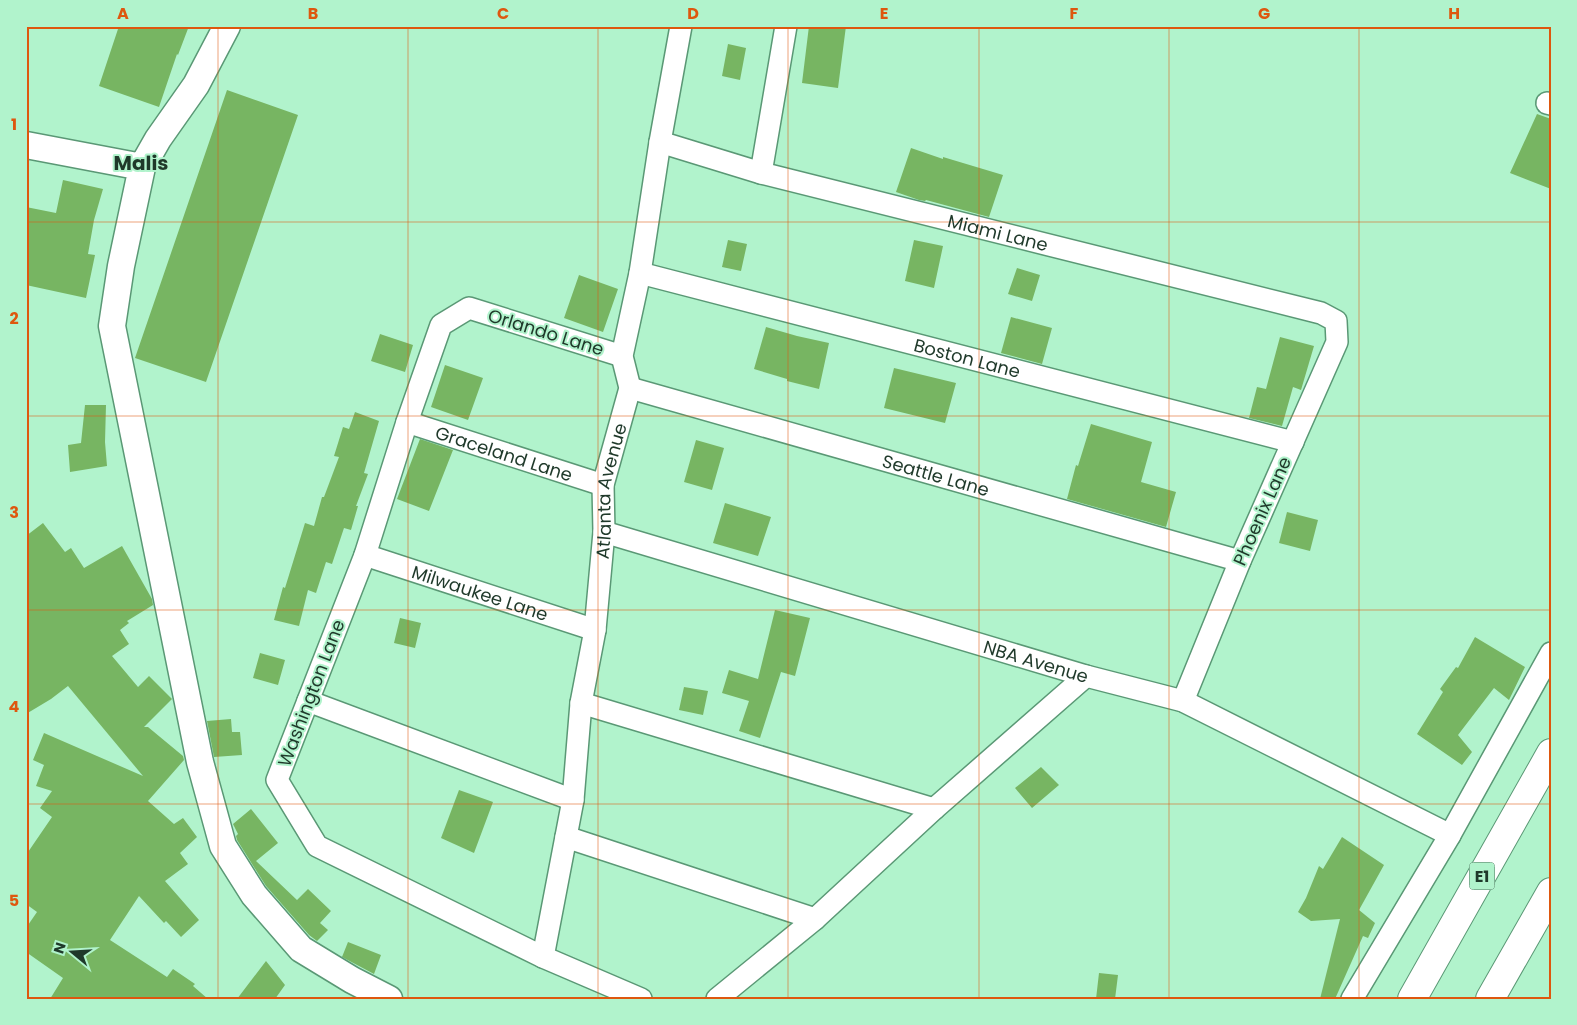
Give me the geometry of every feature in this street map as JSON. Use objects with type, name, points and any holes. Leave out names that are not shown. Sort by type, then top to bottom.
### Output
[{"type":"highway","name":"E1","points":[[1412,999],[1551,753]]},
{"type":"highway","points":[[1490,999],[1551,892]]},
{"type":"street","points":[[227,26],[196,85],[158,139],[142,167],[121,266],[112,326],[200,762],[223,846],[254,895],[301,949],[352,980],[389,999]]},
{"type":"street","name":"Atlanta Avenue","points":[[543,957],[573,800],[581,703],[595,630],[604,532],[603,485],[630,388],[622,356],[640,273],[660,142],[681,26]]},
{"type":"street","points":[[761,173],[786,26]]},
{"type":"street","name":"Miami Lane","points":[[660,142],[761,173],[1320,312],[1336,321]]},
{"type":"street","points":[[26,145],[142,167]]},
{"type":"street","name":"Boston Lane","points":[[640,273],[1293,442]]},
{"type":"street","name":"Orlando Lane","points":[[469,308],[622,356]]},
{"type":"street","name":"Washington Lane","points":[[469,308],[441,325],[406,422],[365,554],[277,780],[317,846],[543,957]]},
{"type":"street","name":"Phoenix Lane","points":[[1183,701],[1240,561],[1337,342],[1336,321]]},
{"type":"street","name":"Seattle Lane","points":[[630,388],[1240,561]]},
{"type":"street","name":"Graceland Lane","points":[[406,422],[603,485]]},
{"type":"street","name":"NBA Avenue","points":[[604,532],[1086,676],[1183,701],[1450,835]]},
{"type":"street","name":"Milwaukee Lane","points":[[365,554],[595,630]]},
{"type":"street","points":[[1352,999],[1450,835],[1551,652]]},
{"type":"street","points":[[717,999],[815,919],[934,809],[1086,676]]},
{"type":"street","points":[[308,701],[573,800]]},
{"type":"street","points":[[581,703],[934,809]]},
{"type":"street","points":[[566,837],[815,919]]},
{"type":"street","points":[[543,957],[641,999]]},
{"type":"building","points":[[119,26],[189,26],[177,54],[159,107],[99,86]]},
{"type":"building","points":[[809,26],[846,26],[838,88],[802,83]]},
{"type":"building","points":[[728,44],[746,48],[740,80],[722,76]]},
{"type":"building","points":[[227,90],[298,115],[206,382],[135,358]]},
{"type":"building","points":[[1537,114],[1551,119],[1551,189],[1510,173]]},
{"type":"building","points":[[911,148],[943,159],[943,157],[1003,175],[989,217],[926,200],[919,200],[896,192]]},
{"type":"building","points":[[63,180],[103,189],[94,220],[88,254],[95,255],[86,298],[26,285],[26,207],[56,213]]},
{"type":"building","points":[[728,240],[747,244],[741,271],[722,267]]},
{"type":"building","points":[[914,240],[943,246],[934,288],[905,281]]},
{"type":"building","points":[[1017,268],[1040,275],[1032,301],[1008,294]]},
{"type":"building","points":[[579,275],[618,289],[603,332],[564,318]]},
{"type":"building","points":[[1011,317],[1052,328],[1042,364],[1001,353]]},
{"type":"building","points":[[766,327],[829,343],[819,389],[787,381],[787,379],[754,369]]},
{"type":"building","points":[[380,334],[413,345],[405,372],[371,361]]},
{"type":"building","points":[[1280,337],[1314,346],[1301,390],[1293,387],[1282,426],[1249,418],[1257,387],[1266,389]]},
{"type":"building","points":[[445,365],[483,378],[468,420],[431,407]]},
{"type":"building","points":[[894,368],[956,383],[945,423],[884,408]]},
{"type":"building","points":[[85,405],[106,405],[105,442],[107,466],[70,472],[68,445],[81,443]]},
{"type":"building","points":[[355,412],[379,421],[364,473],[368,474],[356,506],[358,506],[351,530],[344,528],[332,564],[326,562],[316,593],[308,590],[299,626],[274,620],[305,523],[314,526],[322,497],[324,497],[339,457],[334,456],[343,427],[349,429]]},
{"type":"building","points":[[1091,424],[1152,442],[1141,482],[1176,492],[1166,527],[1067,499],[1076,465],[1078,466]]},
{"type":"building","points":[[420,439],[453,450],[429,511],[397,499]]},
{"type":"building","points":[[696,440],[724,448],[712,490],[684,482]]},
{"type":"building","points":[[725,503],[771,517],[758,556],[713,543]]},
{"type":"building","points":[[1287,512],[1318,520],[1310,551],[1279,543]]},
{"type":"building","points":[[43,523],[65,552],[71,548],[84,568],[122,546],[152,599],[153,605],[127,621],[129,623],[120,630],[129,644],[112,656],[138,687],[149,676],[172,699],[144,727],[148,727],[183,756],[184,760],[148,801],[174,824],[183,818],[197,837],[180,853],[188,864],[165,881],[199,920],[181,937],[166,921],[164,923],[139,896],[110,940],[167,977],[173,969],[195,984],[193,986],[208,999],[50,999],[63,978],[26,952],[26,928],[37,912],[26,904],[26,855],[52,817],[40,808],[52,791],[36,786],[44,765],[33,760],[44,733],[143,776],[68,686],[26,714],[26,536]]},
{"type":"building","points":[[775,610],[810,618],[795,676],[781,672],[760,738],[739,731],[749,701],[722,693],[729,670],[758,679]]},
{"type":"building","points":[[400,618],[421,623],[415,648],[394,643]]},
{"type":"building","points":[[1475,637],[1525,667],[1509,700],[1494,688],[1458,735],[1472,752],[1462,765],[1417,734],[1443,692],[1440,689],[1456,667],[1458,668]]},
{"type":"building","points":[[260,653],[285,660],[278,685],[253,678]]},
{"type":"building","points":[[684,687],[708,691],[703,715],[679,710]]},
{"type":"building","points":[[231,719],[232,732],[240,732],[242,755],[214,757],[207,721]]},
{"type":"building","points":[[1041,767],[1059,785],[1032,808],[1015,788]]},
{"type":"building","points":[[459,790],[493,802],[474,853],[441,838]]},
{"type":"building","points":[[251,809],[278,843],[256,861],[297,900],[308,889],[331,911],[320,923],[328,930],[317,941],[309,935],[266,886],[237,840],[236,836],[238,834],[233,824]]},
{"type":"building","points":[[1342,837],[1384,865],[1359,910],[1375,923],[1368,938],[1363,936],[1335,999],[1320,999],[1340,919],[1311,921],[1298,912],[1319,866],[1323,869]]},
{"type":"building","points":[[348,942],[381,955],[374,974],[342,957]]},
{"type":"building","points":[[266,961],[285,985],[275,999],[237,999]]},
{"type":"building","points":[[1099,973],[1118,975],[1115,999],[1096,999]]},
{"type":"district","name":"Malis","points":[[141,163]]}]
